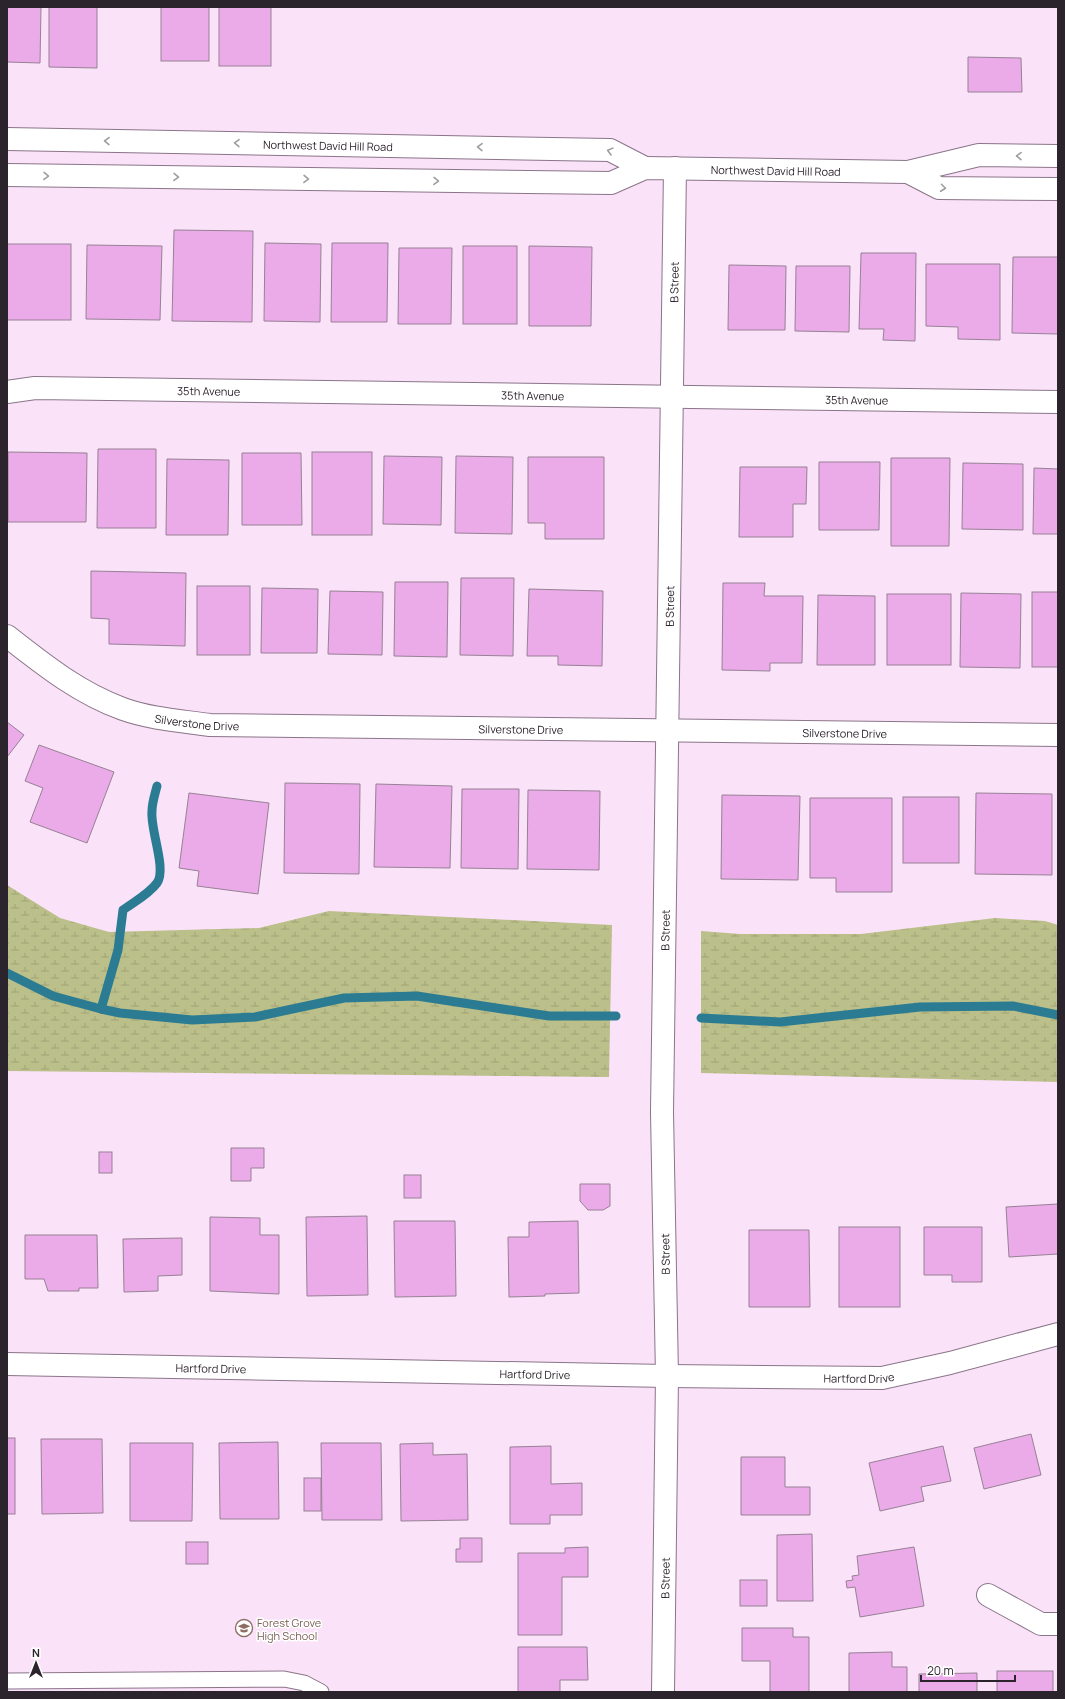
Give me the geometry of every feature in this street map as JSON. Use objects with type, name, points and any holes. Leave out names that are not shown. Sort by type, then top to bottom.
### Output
[{"type":"street","name":"Northwest David Hill Road","points":[[7,139],[610,150],[645,168]]},
{"type":"street","name":"Northwest David Hill Road","points":[[7,175],[611,183],[645,168],[908,172],[979,155],[1058,156]]},
{"type":"street","name":"B Street","points":[[663,1692],[667,1376],[662,1112],[675,168]]},
{"type":"street","name":"Northwest David Hill Road","points":[[908,172],[939,188],[1058,189]]},
{"type":"street","name":"35th Avenue","points":[[7,392],[35,388],[1058,402]]},
{"type":"street","name":"Silverstone Drive","points":[[7,636],[59,677],[82,691],[125,709],[181,721],[210,725],[1058,735]]},
{"type":"street","name":"Hartford Drive","points":[[7,1364],[667,1376],[882,1378],[950,1363],[1058,1334]]},
{"type":"street","points":[[988,1595],[1041,1624],[1058,1624]]},
{"type":"lane","points":[[7,1681],[284,1679],[304,1683],[320,1692]]},
{"type":"green space","points":[[7,885],[60,918],[109,932],[259,928],[329,911],[612,925],[609,1077],[7,1071]]},
{"type":"green space","points":[[995,918],[1045,921],[1058,925],[1058,1082],[701,1073],[701,931],[740,934],[861,934]]},
{"type":"building","points":[[7,7],[41,7],[40,63],[7,62]]},
{"type":"building","points":[[49,7],[97,7],[97,68],[49,67]]},
{"type":"building","points":[[161,7],[209,7],[209,61],[161,61]]},
{"type":"building","points":[[219,7],[271,7],[271,66],[219,66]]},
{"type":"building","points":[[968,57],[1021,58],[1022,92],[968,92]]},
{"type":"building","points":[[174,230],[253,231],[252,322],[172,321]]},
{"type":"building","points":[[265,243],[321,244],[320,322],[264,321]]},
{"type":"building","points":[[332,243],[388,243],[387,322],[331,322]]},
{"type":"building","points":[[7,244],[71,244],[71,320],[7,320]]},
{"type":"building","points":[[87,245],[162,246],[160,320],[86,319]]},
{"type":"building","points":[[463,246],[517,246],[517,324],[463,324]]},
{"type":"building","points":[[529,246],[592,247],[591,326],[529,326]]},
{"type":"building","points":[[399,248],[452,248],[451,324],[398,324]]},
{"type":"building","points":[[861,253],[916,253],[915,341],[883,340],[884,329],[859,329]]},
{"type":"building","points":[[1013,257],[1058,257],[1058,334],[1012,333]]},
{"type":"building","points":[[926,264],[1000,264],[1000,340],[958,339],[958,327],[926,326]]},
{"type":"building","points":[[729,265],[786,266],[785,330],[728,330]]},
{"type":"building","points":[[796,266],[850,266],[849,332],[795,331]]},
{"type":"building","points":[[98,449],[156,449],[156,528],[97,528]]},
{"type":"building","points":[[8,452],[87,453],[86,522],[8,522]]},
{"type":"building","points":[[312,452],[372,452],[372,535],[312,535]]},
{"type":"building","points":[[242,453],[301,453],[302,525],[242,525]]},
{"type":"building","points":[[384,456],[442,457],[441,525],[383,524]]},
{"type":"building","points":[[456,456],[513,457],[512,534],[455,533]]},
{"type":"building","points":[[528,457],[604,457],[604,539],[545,539],[545,523],[528,523]]},
{"type":"building","points":[[891,458],[950,458],[949,546],[891,546]]},
{"type":"building","points":[[167,459],[229,460],[228,535],[166,535]]},
{"type":"building","points":[[819,462],[880,462],[879,530],[819,530]]},
{"type":"building","points":[[963,463],[1023,464],[1023,530],[962,529]]},
{"type":"building","points":[[740,467],[807,467],[806,504],[793,504],[793,537],[739,537]]},
{"type":"building","points":[[1034,468],[1058,469],[1058,534],[1033,534]]},
{"type":"building","points":[[91,571],[186,573],[185,646],[109,644],[109,619],[91,618]]},
{"type":"building","points":[[461,578],[514,578],[513,656],[460,655]]},
{"type":"building","points":[[395,582],[448,582],[447,657],[394,656]]},
{"type":"building","points":[[723,583],[765,583],[764,596],[803,596],[802,663],[770,663],[770,671],[722,670]]},
{"type":"building","points":[[197,586],[250,586],[250,655],[197,655]]},
{"type":"building","points":[[262,588],[318,589],[317,653],[261,653]]},
{"type":"building","points":[[529,589],[603,591],[602,666],[558,665],[558,656],[527,656]]},
{"type":"building","points":[[330,591],[383,592],[382,655],[328,654]]},
{"type":"building","points":[[1032,592],[1058,592],[1058,667],[1032,667]]},
{"type":"building","points":[[961,593],[1021,594],[1020,668],[960,667]]},
{"type":"building","points":[[887,594],[951,594],[951,665],[887,665]]},
{"type":"building","points":[[818,595],[875,596],[875,665],[817,665]]},
{"type":"building","points":[[7,722],[24,735],[7,757]]},
{"type":"building","points":[[39,745],[114,772],[87,843],[30,822],[43,788],[25,781]]},
{"type":"building","points":[[285,783],[360,784],[359,874],[284,873]]},
{"type":"building","points":[[376,784],[452,786],[450,868],[374,867]]},
{"type":"building","points":[[462,789],[519,789],[518,869],[461,868]]},
{"type":"building","points":[[528,790],[600,791],[599,870],[527,869]]},
{"type":"building","points":[[189,793],[269,803],[258,894],[197,886],[199,871],[179,868]]},
{"type":"building","points":[[976,793],[1052,794],[1052,875],[975,874]]},
{"type":"building","points":[[722,795],[800,796],[798,880],[721,879]]},
{"type":"building","points":[[903,797],[959,797],[959,863],[903,863]]},
{"type":"building","points":[[810,798],[892,798],[892,892],[836,892],[836,878],[810,878]]},
{"type":"building","points":[[231,1148],[264,1148],[264,1168],[251,1168],[251,1181],[231,1181]]},
{"type":"building","points":[[99,1152],[112,1152],[112,1173],[99,1173]]},
{"type":"building","points":[[404,1175],[421,1175],[421,1198],[404,1198]]},
{"type":"building","points":[[580,1184],[610,1184],[610,1206],[603,1210],[588,1210],[580,1201]]},
{"type":"building","points":[[1058,1204],[1058,1254],[1009,1257],[1006,1207]]},
{"type":"building","points":[[367,1216],[368,1295],[307,1296],[306,1217]]},
{"type":"building","points":[[210,1217],[260,1218],[260,1235],[279,1235],[279,1294],[210,1291]]},
{"type":"building","points":[[394,1221],[455,1221],[456,1296],[395,1297]]},
{"type":"building","points":[[578,1221],[579,1293],[509,1297],[508,1237],[529,1237],[529,1222]]},
{"type":"building","points":[[839,1227],[900,1227],[900,1307],[839,1307]]},
{"type":"building","points":[[924,1227],[982,1227],[982,1282],[952,1282],[952,1275],[924,1275]]},
{"type":"building","points":[[749,1230],[809,1230],[810,1307],[749,1307]]},
{"type":"building","points":[[25,1235],[97,1235],[98,1288],[79,1288],[79,1291],[48,1291],[44,1279],[25,1279]]},
{"type":"building","points":[[182,1238],[182,1275],[158,1276],[158,1291],[124,1292],[123,1239]]},
{"type":"building","points":[[1031,1434],[1041,1475],[984,1489],[974,1448]]},
{"type":"building","points":[[7,1438],[15,1438],[15,1514],[7,1514]]},
{"type":"building","points":[[41,1439],[102,1439],[103,1513],[42,1514]]},
{"type":"building","points":[[278,1442],[279,1519],[220,1519],[219,1443]]},
{"type":"building","points":[[130,1443],[193,1443],[192,1521],[130,1521]]},
{"type":"building","points":[[321,1443],[381,1443],[382,1520],[322,1520]]},
{"type":"building","points":[[433,1443],[433,1455],[467,1454],[468,1520],[401,1521],[400,1444]]},
{"type":"building","points":[[551,1446],[551,1484],[582,1483],[582,1515],[550,1515],[550,1524],[510,1524],[510,1447]]},
{"type":"building","points":[[943,1446],[951,1481],[921,1487],[924,1501],[880,1511],[869,1463]]},
{"type":"building","points":[[741,1457],[785,1457],[785,1487],[810,1487],[810,1515],[741,1515]]},
{"type":"building","points":[[304,1478],[321,1478],[321,1511],[304,1511]]},
{"type":"building","points":[[812,1534],[813,1601],[777,1601],[777,1535]]},
{"type":"building","points":[[460,1538],[482,1538],[482,1562],[456,1562],[456,1549],[460,1549]]},
{"type":"building","points":[[186,1542],[208,1542],[208,1564],[186,1564]]},
{"type":"building","points":[[588,1547],[588,1577],[562,1577],[562,1635],[518,1635],[518,1553],[565,1553],[565,1548]]},
{"type":"building","points":[[914,1547],[924,1606],[860,1617],[855,1587],[847,1588],[846,1581],[853,1580],[852,1576],[859,1575],[857,1556]]},
{"type":"building","points":[[740,1580],[767,1580],[767,1606],[740,1606]]},
{"type":"building","points":[[742,1628],[793,1628],[793,1637],[809,1637],[809,1692],[770,1692],[770,1661],[742,1661]]},
{"type":"building","points":[[518,1647],[587,1647],[588,1680],[560,1680],[560,1692],[518,1692]]},
{"type":"building","points":[[892,1652],[892,1667],[907,1667],[907,1692],[849,1692],[849,1653]]},
{"type":"building","points":[[997,1671],[1053,1671],[1053,1692],[997,1692]]},
{"type":"building","points":[[977,1673],[977,1692],[919,1692],[919,1674]]},
{"type":"waterway","points":[[101,1009],[118,950],[123,910],[150,891],[160,877],[159,859],[152,819],[152,805],[157,786]]},
{"type":"waterway","points":[[7,973],[53,996],[101,1009],[120,1013],[192,1020],[255,1017],[344,998],[417,996],[549,1016],[616,1016]]},
{"type":"waterway","points":[[701,1018],[780,1022],[920,1007],[1013,1006],[1058,1015]]},
{"type":"place","name":"Forest Grove High School","points":[[244,1628]]}]
